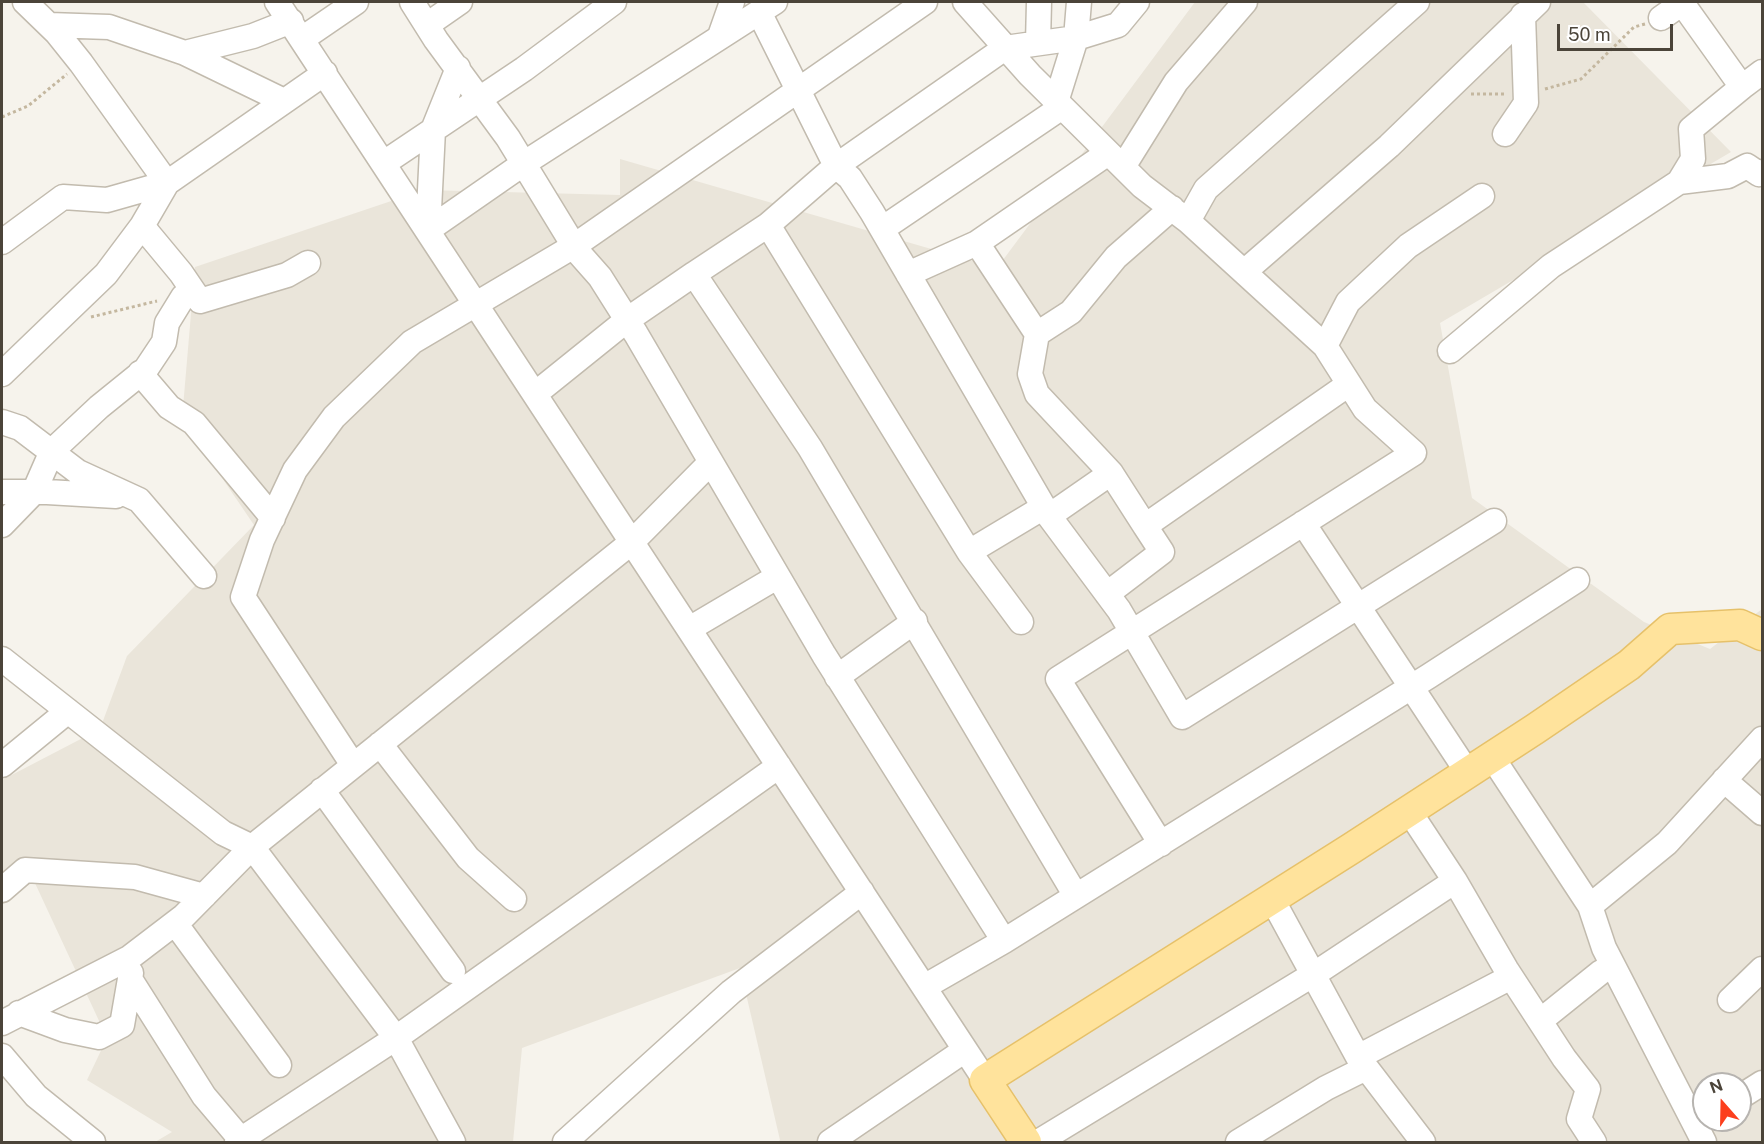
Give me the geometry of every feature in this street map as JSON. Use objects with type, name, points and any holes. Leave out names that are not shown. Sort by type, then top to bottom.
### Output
[{"type":"main road","points":[[1026,1143],[985,1080],[1480,765],[1629,665],[1670,629],[1740,626],[1762,635]]},
{"type":"street","points":[[26,2],[81,63],[167,183]]},
{"type":"street","points":[[185,53],[253,36],[290,21],[356,2]]},
{"type":"street","points":[[412,2],[481,99],[574,246],[600,277],[837,677],[1004,941]]},
{"type":"street","points":[[427,25],[460,2]]},
{"type":"street","points":[[384,164],[481,99],[614,2]]},
{"type":"street","points":[[720,36],[732,2]]},
{"type":"street","points":[[353,765],[243,597],[273,518],[295,470],[334,417],[412,342],[574,246],[799,87],[925,2]]},
{"type":"street","points":[[966,2],[1005,48],[1059,105],[1142,186],[1180,215],[1325,346],[1365,409],[1414,453],[1058,679],[1161,844]]},
{"type":"street","points":[[1038,43],[1039,2]]},
{"type":"street","points":[[882,229],[1059,105],[1076,38],[1079,2]]},
{"type":"street","points":[[535,394],[627,320],[768,225],[836,166],[1005,48],[1076,38],[1118,25],[1137,2]]},
{"type":"street","points":[[908,274],[977,243],[1116,160],[1176,82],[1245,2]]},
{"type":"street","points":[[1037,334],[1071,312],[1116,257],[1180,215],[1206,189],[1417,2]]},
{"type":"street","points":[[1661,18],[1683,2],[1742,87]]},
{"type":"street","points":[[428,230],[523,164],[767,7],[799,87],[836,166],[850,178],[1047,511],[1107,594],[1182,717],[1494,521]]},
{"type":"street","points":[[1244,272],[1389,146],[1531,8]]},
{"type":"street","points":[[1505,134],[1526,103],[1531,8]]},
{"type":"street","points":[[290,21],[985,1080]]},
{"type":"street","points":[[49,25],[109,27],[185,53],[284,101]]},
{"type":"street","points":[[428,230],[433,130],[458,68]]},
{"type":"street","points":[[1450,351],[1551,266],[1679,182],[1693,159],[1691,129],[1762,72]]},
{"type":"street","points":[[2,242],[63,197],[107,200],[167,183],[325,73]]},
{"type":"street","points":[[1679,182],[1728,176],[1748,166],[1760,174],[1762,172]]},
{"type":"street","points":[[5,362],[69,309],[106,274],[142,226],[167,183]]},
{"type":"street","points":[[1325,346],[1348,302],[1408,246],[1482,196]]},
{"type":"street","points":[[768,225],[969,552],[1021,622]]},
{"type":"street","points":[[142,226],[181,273],[200,301],[286,275],[308,262]]},
{"type":"street","points":[[977,243],[1037,334],[1030,374],[1037,394],[1111,473],[1162,552],[1107,594]]},
{"type":"street","points":[[694,274],[810,448],[915,621],[1076,896]]},
{"type":"street","points":[[2,525],[34,492],[52,451],[141,374],[164,342],[167,323],[183,297]]},
{"type":"street","points":[[141,374],[169,407],[194,423],[273,518]]},
{"type":"street","points":[[1145,526],[1349,384]]},
{"type":"street","points":[[2,422],[20,428],[78,472],[139,500],[204,576]]},
{"type":"street","points":[[10,1018],[135,954],[175,923],[252,847],[632,542],[710,463]]},
{"type":"street","points":[[969,552],[1047,511],[1111,473]]},
{"type":"street","points":[[2,492],[111,495],[139,500]]},
{"type":"street","points":[[1303,523],[1356,607],[1411,687],[1480,765],[1590,906],[1604,948],[1692,1111]]},
{"type":"street","points":[[689,628],[777,578]]},
{"type":"street","points":[[924,987],[1004,941],[1161,844],[1577,580]]},
{"type":"street","points":[[837,677],[915,621]]},
{"type":"street","points":[[2,659],[223,832],[252,847],[396,1038],[453,1143]]},
{"type":"street","points":[[2,765],[68,711]]},
{"type":"street","points":[[1590,906],[1667,843],[1762,739]]},
{"type":"street","points":[[380,744],[468,858],[514,899]]},
{"type":"street","points":[[130,979],[204,1096],[240,1142],[396,1038],[779,766]]},
{"type":"street","points":[[1724,780],[1762,813]]},
{"type":"street","points":[[322,790],[453,971]]},
{"type":"street","points":[[1409,811],[1455,881],[1540,1022],[1588,1089],[1580,1119],[1594,1143]]},
{"type":"street","points":[[2,890],[26,870],[37,870],[135,877],[204,896]]},
{"type":"street","points":[[1038,1143],[1314,974],[1455,881]]},
{"type":"street","points":[[565,1143],[731,992],[862,892]]},
{"type":"street","points":[[1272,899],[1362,1062],[1423,1143]]},
{"type":"street","points":[[175,923],[279,1065]]},
{"type":"street","points":[[10,1018],[99,1037],[122,1025],[135,954]]},
{"type":"street","points":[[1730,1000],[1762,969]]},
{"type":"street","points":[[1540,1022],[1601,972]]},
{"type":"street","points":[[1238,1143],[1326,1088],[1362,1062],[1511,976]]},
{"type":"street","points":[[830,1143],[965,1050]]},
{"type":"street","points":[[2,1056],[36,1096],[93,1143]]},
{"type":"path","points":[[1442,94],[1526,94],[1581,79],[1634,27],[1661,18]]},
{"type":"path","points":[[2,117],[28,106],[81,63]]},
{"type":"path","points":[[69,309],[84,319],[178,295],[183,297]]},
{"type":"shaded area","points":[[1195,2],[1583,2],[1731,152],[1440,323],[1472,498],[1644,622],[1710,649],[1762,609],[1762,1142],[778,1142],[780,1140],[740,968],[522,1048],[513,1142],[155,1142],[172,1132],[87,1080],[107,1038],[34,881],[2,905],[2,780],[100,729],[127,656],[254,525],[182,419],[195,267],[424,190],[620,195],[620,159],[997,268]]}]
